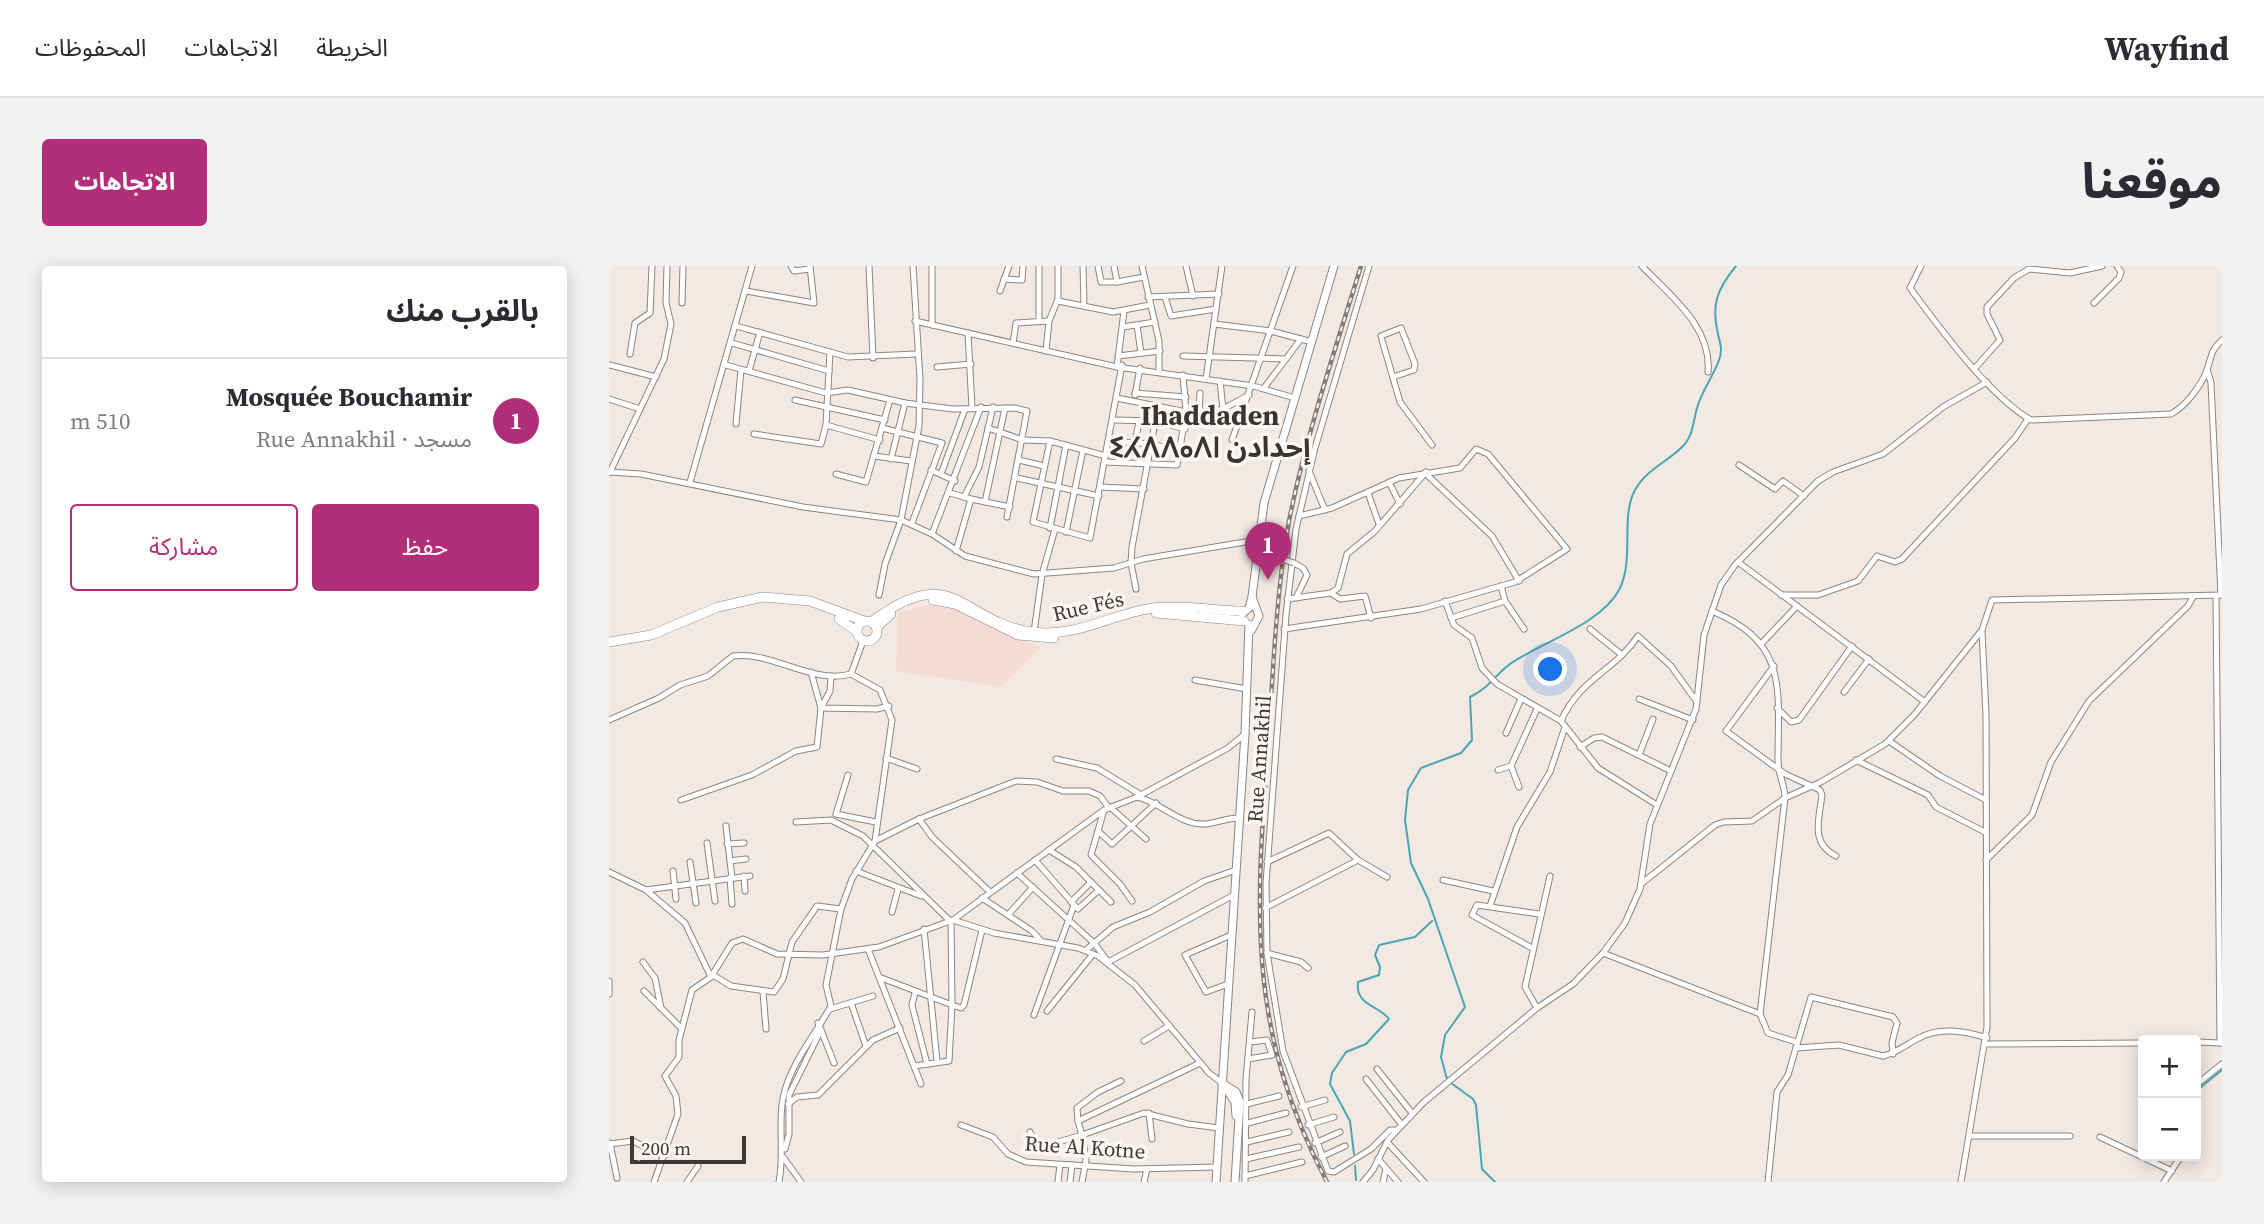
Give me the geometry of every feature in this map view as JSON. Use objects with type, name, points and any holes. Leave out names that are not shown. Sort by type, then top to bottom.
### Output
[{"type":"highway","name":"Rue Fés","points":[[871,623],[906,600],[937,593],[961,599],[1006,624],[1034,632],[1056,634],[1150,608],[1249,616]]},
{"type":"highway","points":[[609,642],[644,637],[717,607],[763,597],[810,601],[871,623]]},
{"type":"highway","name":"Rue Fés","points":[[871,623],[917,601],[939,599],[955,604],[991,625],[1038,639],[1095,630],[1150,614],[1249,616]]},
{"type":"highway","points":[[609,647],[641,644],[719,612],[763,603],[808,607],[842,620],[856,631],[863,642],[876,637],[871,623]]},
{"type":"highway","points":[[856,631],[871,623]]},
{"type":"main road","points":[[1216,1182],[1245,733],[1249,616],[1257,540],[1334,266]]},
{"type":"main road","points":[[1222,1083],[1236,1092],[1240,1102],[1234,1182]]},
{"type":"street","points":[[630,354],[635,323],[650,313],[652,266]]},
{"type":"street","points":[[667,266],[666,303],[671,324],[664,359],[609,472],[690,482],[803,507],[901,520],[932,534],[955,551],[1003,568],[1042,575],[1131,563],[1257,540]]},
{"type":"street","points":[[682,303],[683,266]]},
{"type":"street","points":[[690,482],[726,365],[752,266]]},
{"type":"street","points":[[746,291],[814,303],[810,268],[794,271],[791,266]]},
{"type":"street","points":[[869,266],[873,358]]},
{"type":"street","points":[[879,595],[885,564],[901,520],[917,436],[919,404],[913,266]]},
{"type":"street","points":[[932,266],[932,325]]},
{"type":"street","points":[[1000,290],[1009,266]]},
{"type":"street","points":[[1023,266],[1023,278]]},
{"type":"street","points":[[1039,266],[1039,320]]},
{"type":"street","points":[[1046,351],[1049,321],[1058,302],[1058,266]]},
{"type":"street","points":[[1083,266],[1084,306]]},
{"type":"street","points":[[1098,266],[1101,282],[1144,277]]},
{"type":"street","points":[[1114,266],[1117,282]]},
{"type":"street","points":[[1142,266],[1160,351],[1159,372]]},
{"type":"street","points":[[1186,266],[1193,296]]},
{"type":"street","points":[[1206,379],[1222,266]]},
{"type":"street","points":[[1233,440],[1293,266]]},
{"type":"street","name":"Rue Annakhil","points":[[1321,1157],[1283,1051],[1266,953],[1267,862],[1287,599],[1299,516],[1309,470],[1369,266]]},
{"type":"street","points":[[1642,266],[1680,304],[1704,338],[1710,355],[1708,372]]},
{"type":"street","points":[[1921,266],[1910,289],[1987,382],[2028,419],[2171,414],[2191,395],[2207,369],[2210,352],[2222,341]]},
{"type":"street","points":[[1975,368],[2000,340],[1986,312],[1987,307],[2017,275],[2035,268],[2070,273],[2102,266]]},
{"type":"street","points":[[2094,303],[2119,278],[2121,272],[2117,266]]},
{"type":"street","points":[[1004,279],[1041,279]]},
{"type":"street","points":[[1148,298],[1219,294]]},
{"type":"street","points":[[1165,297],[1171,316],[1216,309]]},
{"type":"street","points":[[1058,302],[1124,312],[1150,305]]},
{"type":"street","points":[[1050,441],[1033,522],[1090,537],[1117,398],[1120,366],[1118,356],[1124,312]]},
{"type":"street","points":[[915,321],[1120,366],[1264,388],[1295,398]]},
{"type":"street","points":[[1013,344],[1015,324],[1049,321]]},
{"type":"street","points":[[1123,327],[1155,322]]},
{"type":"street","points":[[1213,324],[1271,331],[1312,342]]},
{"type":"street","points":[[1137,325],[1141,353]]},
{"type":"street","points":[[736,326],[848,357],[873,358],[916,354]]},
{"type":"street","points":[[1393,377],[1414,370],[1415,366],[1402,328],[1382,338],[1393,377],[1405,411],[1432,445]]},
{"type":"street","points":[[749,371],[760,332]]},
{"type":"street","points":[[941,474],[969,408],[971,364],[968,333]]},
{"type":"street","points":[[1264,388],[1301,339]]},
{"type":"street","points":[[732,343],[829,371]]},
{"type":"street","points":[[1118,356],[1160,351]]},
{"type":"street","points":[[754,434],[820,445],[826,425],[830,352]]},
{"type":"street","points":[[1183,356],[1285,359]]},
{"type":"street","points":[[937,367],[971,364]]},
{"type":"street","points":[[610,365],[656,377]]},
{"type":"street","points":[[726,365],[826,393],[848,390],[905,403],[993,407],[1027,412],[1017,478],[1007,517]]},
{"type":"street","points":[[1133,401],[1140,368]]},
{"type":"street","points":[[2201,1042],[2221,1043],[2220,596],[2211,383],[2207,369]]},
{"type":"street","points":[[736,424],[741,370]]},
{"type":"street","points":[[988,428],[1023,440],[1050,441],[1066,445],[1106,459],[1149,466],[1177,465],[1186,415],[1183,375]]},
{"type":"street","points":[[1220,381],[1223,409]]},
{"type":"street","points":[[1363,1182],[1387,1142],[1412,1113],[1537,1008],[1573,984],[1603,953],[1625,923],[1641,884],[1649,831],[1657,805],[1693,720],[1699,668],[1712,611],[1721,585],[1738,562],[1804,496],[1833,472],[1883,454],[1943,407],[1987,382]]},
{"type":"street","points":[[1135,393],[1186,397]]},
{"type":"street","points":[[1199,416],[1200,393]]},
{"type":"street","points":[[1136,589],[1131,563],[1156,421],[1154,394]]},
{"type":"street","points":[[1117,398],[1199,416],[1223,409],[1249,395]]},
{"type":"street","points":[[609,399],[640,409]]},
{"type":"street","points":[[837,474],[866,483],[890,400]]},
{"type":"street","points":[[795,401],[885,420]]},
{"type":"street","points":[[891,459],[905,403]]},
{"type":"street","points":[[932,534],[982,407]]},
{"type":"street","points":[[964,497],[979,467],[993,407]]},
{"type":"street","points":[[985,502],[1005,408]]},
{"type":"street","points":[[1113,419],[1156,421],[1185,429]]},
{"type":"street","points":[[1781,595],[1818,595],[1857,581],[1877,556],[1895,562],[1902,559],[2006,448],[2028,419]]},
{"type":"street","points":[[1135,443],[1139,421]]},
{"type":"street","points":[[826,425],[880,440]]},
{"type":"street","points":[[883,428],[951,446]]},
{"type":"street","points":[[1109,441],[1152,444],[1181,452]]},
{"type":"street","points":[[912,523],[942,443]]},
{"type":"street","points":[[1034,632],[1066,445]]},
{"type":"street","points":[[2212,446],[2222,446]]},
{"type":"street","points":[[1285,629],[1371,618],[1519,581],[1567,548],[1486,452],[1476,449],[1460,468],[1425,472],[1389,482],[1325,510],[1299,516]]},
{"type":"street","points":[[1066,532],[1083,450]]},
{"type":"street","points":[[874,456],[911,461]]},
{"type":"street","points":[[1019,460],[1044,466]]},
{"type":"street","points":[[1739,465],[1775,489],[1783,481],[1804,496]]},
{"type":"street","points":[[931,470],[955,481]]},
{"type":"street","points":[[1309,470],[1325,510]]},
{"type":"street","points":[[1287,599],[1331,593],[1340,586],[1347,554],[1400,504],[1425,472]]},
{"type":"street","points":[[1425,472],[1492,536],[1519,581]]},
{"type":"street","points":[[1017,478],[1099,496]]},
{"type":"street","points":[[1389,482],[1400,504]]},
{"type":"street","points":[[1100,487],[1144,489]]},
{"type":"street","points":[[950,493],[1010,507]]},
{"type":"street","points":[[1368,493],[1379,524]]},
{"type":"street","points":[[955,551],[971,499]]},
{"type":"street","points":[[2214,501],[2222,501]]},
{"type":"street","points":[[1259,531],[1268,534],[1271,551],[1276,557],[1303,568],[1307,575],[1296,598]]},
{"type":"street","points":[[1738,562],[1925,702]]},
{"type":"street","points":[[1501,586],[1505,601],[1524,629]]},
{"type":"street","points":[[1331,593],[1340,599],[1365,596],[1371,618]]},
{"type":"street","points":[[1961,1182],[1986,1041],[1986,800],[1982,630],[1990,602],[1998,598],[2220,596]]},
{"type":"street","points":[[1986,860],[2032,815],[2052,760],[2091,698],[2187,606],[2193,597]]},
{"type":"street","points":[[1445,601],[1454,625],[1472,638],[1482,668],[1497,684],[1563,724],[1598,768],[1657,805]]},
{"type":"street","points":[[1451,618],[1505,601]]},
{"type":"street","points":[[1761,644],[1797,606]]},
{"type":"street","points":[[1712,611],[1745,628],[1761,644],[1774,666],[1778,685],[1779,768],[1785,798],[1760,1014],[1768,1033],[1796,1045],[1839,1045],[1883,1056],[1893,1054],[1923,1036],[1947,1031],[1967,1031],[1986,1041],[2138,1043]]},
{"type":"street","points":[[1590,629],[1622,655]]},
{"type":"street","points":[[1641,884],[1715,825],[1752,821],[1785,798],[1889,741],[1925,702],[1982,630]]},
{"type":"street","points":[[1490,906],[1518,824],[1550,772],[1563,724],[1585,684],[1622,655],[1638,636],[1671,666],[1697,702]]},
{"type":"street","points":[[851,672],[863,642]]},
{"type":"street","points":[[1777,708],[1791,722],[1799,720],[1852,646]]},
{"type":"street","points":[[609,720],[659,698],[680,685],[708,676],[733,656],[759,658],[831,676],[851,672],[875,685],[889,706],[893,727],[874,842],[856,871],[841,909],[827,985],[830,1009]]},
{"type":"street","points":[[1844,692],[1870,659]]},
{"type":"street","points":[[1774,666],[1726,731],[1779,768],[1820,790],[1820,843],[1825,850],[1836,856]]},
{"type":"street","points":[[681,800],[752,775],[796,751],[817,747],[821,708],[811,672]]},
{"type":"street","points":[[821,708],[830,691],[831,676]]},
{"type":"street","points":[[1195,680],[1247,689]]},
{"type":"street","points":[[1506,733],[1521,699]]},
{"type":"street","points":[[1639,699],[1693,720]]},
{"type":"street","points":[[821,708],[877,709],[889,706]]},
{"type":"street","points":[[1518,787],[1510,766],[1537,709]]},
{"type":"street","points":[[1639,755],[1653,719]]},
{"type":"street","points":[[655,1182],[678,1114],[676,1096],[665,1076],[679,1057],[681,1028],[692,989],[712,976],[730,946],[740,939],[765,951],[789,956],[868,949],[951,920],[1108,808],[1142,795],[1228,748],[1245,733]]},
{"type":"street","points":[[1580,747],[1600,737],[1671,771]]},
{"type":"street","points":[[1889,741],[1940,776],[1986,800]]},
{"type":"street","points":[[886,758],[917,769]]},
{"type":"street","points":[[1056,760],[1097,768],[1171,815],[1202,824],[1239,818]]},
{"type":"street","points":[[1856,760],[1928,795],[1935,807],[1985,832]]},
{"type":"street","points":[[1498,770],[1510,766]]},
{"type":"street","points":[[848,775],[836,814],[876,822]]},
{"type":"street","points":[[874,842],[919,819],[1021,780],[1037,782],[1063,791],[1089,791],[1100,796],[1108,808],[1146,839]]},
{"type":"street","points":[[1098,831],[1112,844],[1156,803]]},
{"type":"street","points":[[1108,808],[1091,856],[1115,878],[1132,901]]},
{"type":"street","points":[[919,819],[932,837],[990,892]]},
{"type":"street","points":[[796,822],[831,820],[874,842],[885,860],[951,920],[982,930],[1086,950],[1110,962]]},
{"type":"street","points":[[726,826],[732,904]]},
{"type":"street","points":[[1267,862],[1329,833],[1358,860],[1387,877]]},
{"type":"street","points":[[707,843],[715,901]]},
{"type":"street","points":[[727,844],[744,843]]},
{"type":"street","points":[[1049,850],[1076,867],[1111,902]]},
{"type":"street","points":[[730,860],[746,859]]},
{"type":"street","points":[[1035,860],[1080,909],[1099,890]]},
{"type":"street","points":[[1265,908],[1358,860]]},
{"type":"street","points":[[690,862],[696,903]]},
{"type":"street","points":[[1086,950],[1119,924],[1150,912],[1215,876],[1236,870]]},
{"type":"street","points":[[673,871],[676,899]]},
{"type":"street","points":[[856,871],[924,897]]},
{"type":"street","points":[[609,872],[646,890],[688,926],[712,976],[731,985],[763,992],[774,992],[780,987],[792,942],[817,906],[841,909]]},
{"type":"street","points":[[1017,873],[1094,943],[1135,985],[1200,1063],[1222,1083]]},
{"type":"street","points":[[646,890],[747,876],[745,891]]},
{"type":"street","points":[[1537,1008],[1525,988],[1539,914],[1550,876]]},
{"type":"street","points":[[1443,880],[1493,891]]},
{"type":"street","points":[[1034,1015],[1073,903],[1091,883]]},
{"type":"street","points":[[1008,915],[1033,887]]},
{"type":"street","points":[[892,912],[898,889]]},
{"type":"street","points":[[1110,962],[1234,895]]},
{"type":"street","points":[[982,898],[1041,941]]},
{"type":"street","points":[[1532,948],[1472,916],[1476,905],[1539,914]]},
{"type":"street","points":[[914,1066],[949,1061],[951,920]]},
{"type":"street","points":[[924,929],[937,1061]]},
{"type":"street","points":[[879,977],[961,1009],[982,930]]},
{"type":"street","points":[[1228,984],[1205,991],[1185,955],[1231,935]]},
{"type":"street","points":[[868,949],[921,1084]]},
{"type":"street","points":[[1266,953],[1301,962],[1308,968]]},
{"type":"street","points":[[1603,953],[1760,1014]]},
{"type":"street","points":[[1047,1011],[1093,954]]},
{"type":"street","points":[[643,962],[655,978],[661,1008]]},
{"type":"street","points":[[609,981],[609,994]]},
{"type":"street","points":[[644,991],[681,1028]]},
{"type":"street","points":[[763,992],[767,1029]]},
{"type":"street","points":[[915,993],[912,1005],[927,1063]]},
{"type":"street","points":[[779,1182],[783,1154],[783,1097],[818,1023],[830,1009],[873,996]]},
{"type":"street","points":[[1768,1182],[1777,1093],[1788,1075],[1809,999],[1815,996],[1870,1014],[1893,1017],[1897,1023],[1892,1043],[1893,1054]]},
{"type":"street","points":[[851,1003],[866,1046]]},
{"type":"street","points":[[1252,1012],[1245,1179],[1302,1162]]},
{"type":"street","points":[[818,1023],[834,1063]]},
{"type":"street","points":[[1144,1041],[1169,1026]]},
{"type":"street","points":[[788,1104],[797,1097],[818,1095],[866,1046],[900,1028]]},
{"type":"street","points":[[801,1182],[783,1154],[789,1134],[788,1104],[808,1052],[821,1030]]},
{"type":"street","points":[[1248,1059],[1272,1055],[1266,1040],[1249,1042]]},
{"type":"street","points":[[1078,1121],[1200,1063]]},
{"type":"street","points":[[2201,1081],[2222,1064]]},
{"type":"street","points":[[1377,1069],[1412,1113]]},
{"type":"street","points":[[1366,1079],[1399,1128]]},
{"type":"street","points":[[1082,1182],[1086,1165],[1077,1108],[1098,1092],[1121,1081]]},
{"type":"street","points":[[1247,1104],[1279,1096]]},
{"type":"street","points":[[1301,1107],[1325,1100]]},
{"type":"street","points":[[1149,1113],[1152,1139]]},
{"type":"street","points":[[1030,1132],[1038,1148],[1149,1113],[1188,1125],[1219,1128]]},
{"type":"street","points":[[1248,1123],[1286,1113]]},
{"type":"street","points":[[1308,1125],[1334,1117]]},
{"type":"street","name":"Rue Al Kotne","points":[[961,1125],[993,1137],[1014,1158],[1060,1165],[1217,1167]]},
{"type":"street","points":[[1345,1146],[1321,1157],[1328,1171],[1333,1173],[1371,1149],[1390,1130],[1399,1128]]},
{"type":"street","points":[[1247,1142],[1289,1132]]},
{"type":"street","points":[[1315,1143],[1339,1132]]},
{"type":"street","points":[[1970,1136],[2070,1136]]},
{"type":"street","points":[[2100,1138],[2172,1171]]},
{"type":"street","points":[[617,1178],[610,1143],[633,1141],[664,1156]]},
{"type":"street","points":[[1387,1142],[1424,1182]]},
{"type":"street","points":[[1246,1159],[1300,1147]]},
{"type":"street","points":[[1378,1159],[1398,1182]]},
{"type":"street","points":[[2164,1182],[2178,1161]]},
{"type":"street","points":[[1058,1182],[1060,1165]]},
{"type":"street","points":[[1070,1182],[1072,1165]]},
{"type":"street","points":[[687,1182],[698,1166]]},
{"type":"street","points":[[1144,1182],[1147,1168]]},
{"type":"street","points":[[1384,1182],[1386,1169]]},
{"type":"shaded area","points":[[928,605],[962,611],[1041,648],[1001,687],[896,671],[898,613]]},
{"type":"waterway","points":[[1447,1079],[1441,1057],[1445,1035],[1465,1007],[1428,899],[1411,863],[1405,820],[1408,790],[1421,768],[1461,753],[1472,740],[1470,697],[1482,690],[1510,664],[1599,613],[1619,590],[1626,566],[1631,501],[1645,477],[1688,439],[1699,401],[1720,356],[1715,314],[1717,298],[1724,282],[1736,266]]},
{"type":"waterway","points":[[1354,1154],[1350,1121],[1330,1084],[1332,1073],[1346,1052],[1366,1044],[1389,1019],[1364,1001],[1358,990],[1358,982],[1379,975],[1380,967],[1375,955],[1379,945],[1415,937],[1432,921]]},
{"type":"waterway","points":[[2201,1087],[2222,1070]]},
{"type":"waterway","points":[[1451,1083],[1473,1099],[1476,1105],[1482,1169],[1495,1182]]},
{"type":"waterway","points":[[1355,1166],[1356,1180]]},
{"type":"railway","points":[[1327,1182],[1302,1128],[1283,1076],[1271,1025],[1263,975],[1260,872],[1275,640],[1289,521],[1312,425],[1361,266]]},
{"type":"place","name":"Mosquée Bouchamir","points":[[1268,580]]},
{"type":"district","name":"Ihaddaden ⵉⵃⴷⴷⴰⴷⵏ إحدادن","points":[[1210,431]]}]
